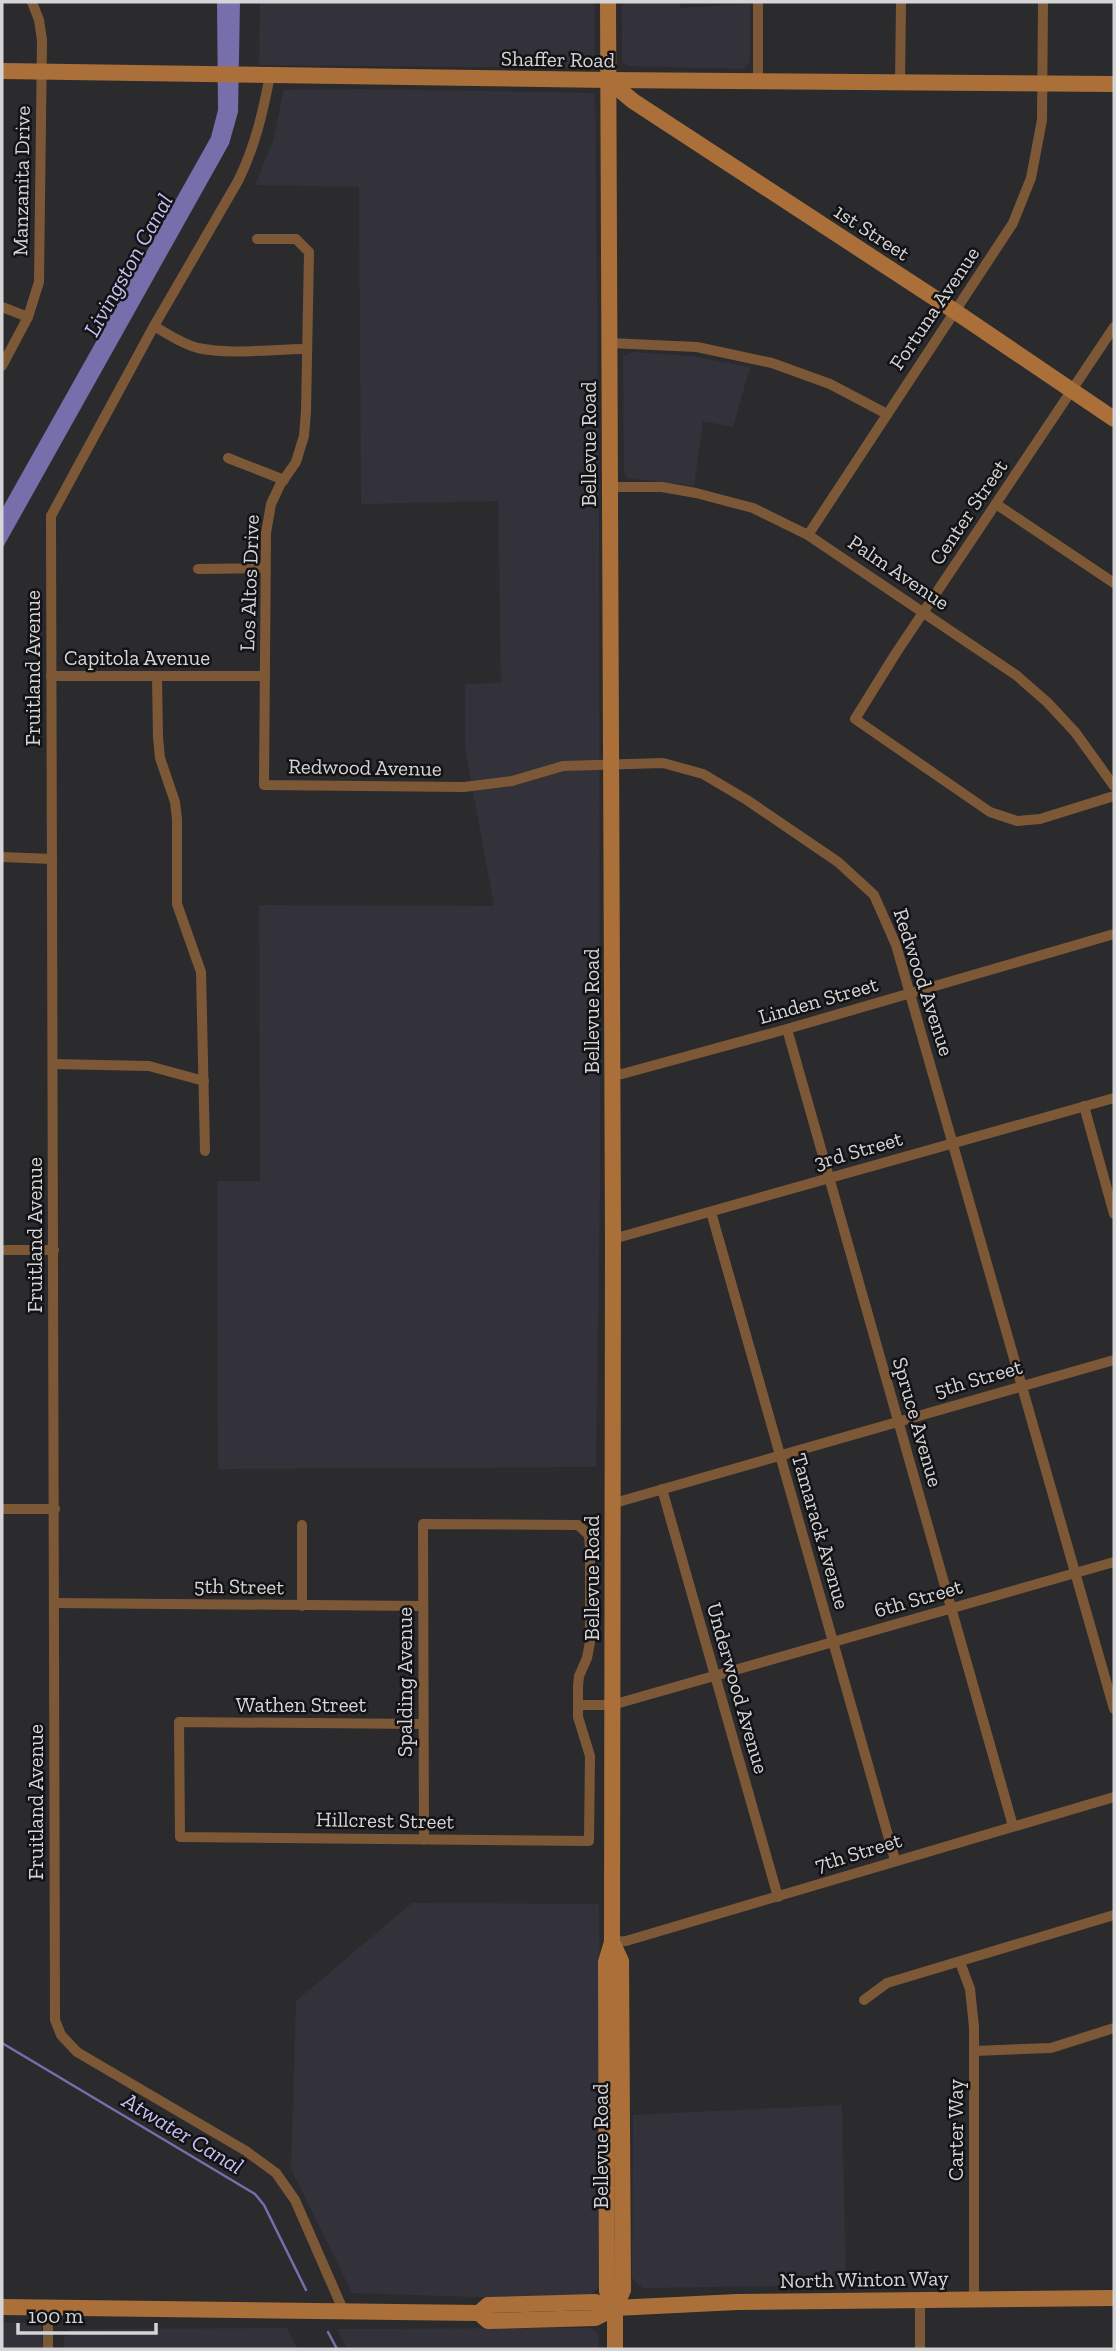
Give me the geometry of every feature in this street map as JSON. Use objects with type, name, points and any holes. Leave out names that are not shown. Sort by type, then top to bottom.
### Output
[{"type":"main road","name":"Bellevue Road","points":[[608,2],[613,1239],[612,1942],[606,1962],[606,2136],[607,2291],[615,2308]]},
{"type":"main road","name":"Shaffer Road","points":[[2,71],[1114,84]]},
{"type":"main road","name":"1st Street","points":[[608,80],[633,101],[956,312],[1114,419]]},
{"type":"main road","name":"Bellevue Road","points":[[612,1942],[621,1961],[623,2290],[615,2308],[615,2349]]},
{"type":"main road","points":[[606,2136],[611,2149],[621,2158]]},
{"type":"main road","name":"North Winton Way","points":[[2,2307],[479,2313],[488,2320],[595,2318],[615,2308],[737,2302],[1114,2298]]},
{"type":"street","name":"Manzanita Drive","points":[[2,366],[28,317],[39,282],[42,40],[32,2]]},
{"type":"street","points":[[758,2],[758,81]]},
{"type":"street","points":[[900,82],[901,2]]},
{"type":"street","name":"Fortuna Avenue","points":[[808,534],[1013,223],[1031,178],[1042,120],[1043,2]]},
{"type":"street","name":"Fruitland Avenue","points":[[270,75],[260,125],[250,158],[239,181],[154,326],[51,516],[55,2020],[61,2035],[77,2052],[246,2151],[276,2173],[295,2200],[344,2312]]},
{"type":"street","name":"Los Altos Drive","points":[[257,239],[296,239],[309,252],[304,436],[296,461],[271,504],[266,533],[264,785]]},
{"type":"street","points":[[2,307],[28,317]]},
{"type":"street","points":[[154,326],[195,347],[214,350],[306,349]]},
{"type":"street","name":"Center Street","points":[[1114,327],[855,719],[990,812],[1017,821],[1040,819],[1114,796]]},
{"type":"street","points":[[609,343],[697,347],[772,363],[830,384],[887,414]]},
{"type":"street","points":[[228,458],[284,480]]},
{"type":"street","name":"Palm Avenue","points":[[610,487],[662,487],[696,493],[752,508],[808,534],[1016,675],[1047,702],[1075,732],[1114,786]]},
{"type":"street","points":[[996,504],[1114,583]]},
{"type":"street","points":[[198,569],[265,568]]},
{"type":"street","name":"Capitola Avenue","points":[[51,676],[265,676]]},
{"type":"street","points":[[157,676],[160,758],[177,819],[177,904],[201,972],[205,1151]]},
{"type":"street","name":"Redwood Avenue","points":[[264,785],[464,788],[512,781],[563,766],[663,763],[703,774],[747,800],[838,862],[874,895],[896,945],[1114,1709]]},
{"type":"street","points":[[2,857],[52,859]]},
{"type":"street","name":"Linden Street","points":[[612,1074],[622,1074],[787,1029],[1114,934]]},
{"type":"street","name":"Spruce Avenue","points":[[787,1029],[1013,1826]]},
{"type":"street","points":[[53,1064],[149,1066],[204,1081]]},
{"type":"street","name":"3rd Street","points":[[613,1239],[1114,1098]]},
{"type":"street","points":[[1084,1107],[1114,1214]]},
{"type":"street","name":"Tamarack Avenue","points":[[711,1212],[895,1860]]},
{"type":"street","points":[[2,1250],[54,1250]]},
{"type":"street","name":"5th Street","points":[[611,1504],[1114,1360]]},
{"type":"street","name":"Underwood Avenue","points":[[662,1489],[778,1897]]},
{"type":"street","points":[[2,1508],[55,1509]]},
{"type":"street","name":"Spalding Avenue","points":[[424,1840],[423,1524],[578,1525],[589,1535],[590,1642],[579,1676],[578,1705]]},
{"type":"street","points":[[302,1525],[302,1606]]},
{"type":"street","name":"6th Street","points":[[578,1705],[612,1705],[1114,1562]]},
{"type":"street","name":"5th Street","points":[[55,1603],[423,1606]]},
{"type":"street","name":"Hillcrest Street","points":[[180,1837],[589,1842],[590,1756],[578,1717],[578,1705]]},
{"type":"street","name":"Wathen Street","points":[[180,1837],[179,1723],[423,1724]]},
{"type":"street","name":"7th Street","points":[[612,1942],[626,1941],[1114,1797]]},
{"type":"street","points":[[864,2000],[887,1983],[1114,1915]]},
{"type":"street","name":"Carter Way","points":[[960,1962],[970,1989],[974,2027],[974,2299]]},
{"type":"street","points":[[974,2051],[1051,2048],[1114,2028]]},
{"type":"street","points":[[920,2300],[920,2349]]},
{"type":"street","points":[[48,2308],[48,2349]]},
{"type":"shaded area","points":[[217,2],[240,2],[238,112],[229,144],[2,549],[2,509],[211,137],[218,110]]},
{"type":"shaded area","points":[[260,2],[595,2],[594,68],[259,65]]},
{"type":"shaded area","points":[[622,2],[680,2],[680,8],[750,4],[750,62],[743,69],[628,66],[622,62]]},
{"type":"shaded area","points":[[284,90],[595,93],[599,499],[600,1181],[596,1467],[218,1469],[217,1181],[260,1181],[259,905],[494,906],[465,748],[465,684],[501,683],[498,501],[361,504],[359,187],[255,185],[273,141]]},
{"type":"shaded area","points":[[632,352],[691,356],[750,367],[733,427],[703,421],[694,486],[628,478],[624,472],[623,357]]},
{"type":"shaded area","points":[[412,1903],[599,1904],[603,2285],[590,2295],[513,2298],[352,2293],[291,2169],[296,2001]]},
{"type":"shaded area","points":[[842,2105],[846,2285],[643,2288],[632,2278],[633,2115]]},
{"type":"shaded area","points":[[2,2323],[42,2323],[42,2349],[2,2349]]},
{"type":"shaded area","points":[[287,2328],[297,2349],[64,2349],[64,2338],[72,2329]]},
{"type":"shaded area","points":[[591,2328],[598,2334],[599,2349],[347,2349],[337,2329]]},
{"type":"waterway","name":"Atwater Canal","points":[[2,2043],[255,2194],[264,2205],[306,2290]]},
{"type":"waterway","name":"Atwater Canal","points":[[328,2332],[337,2349]]},
{"type":"water label","name":"Livingston Canal","points":[[128,265]]}]
